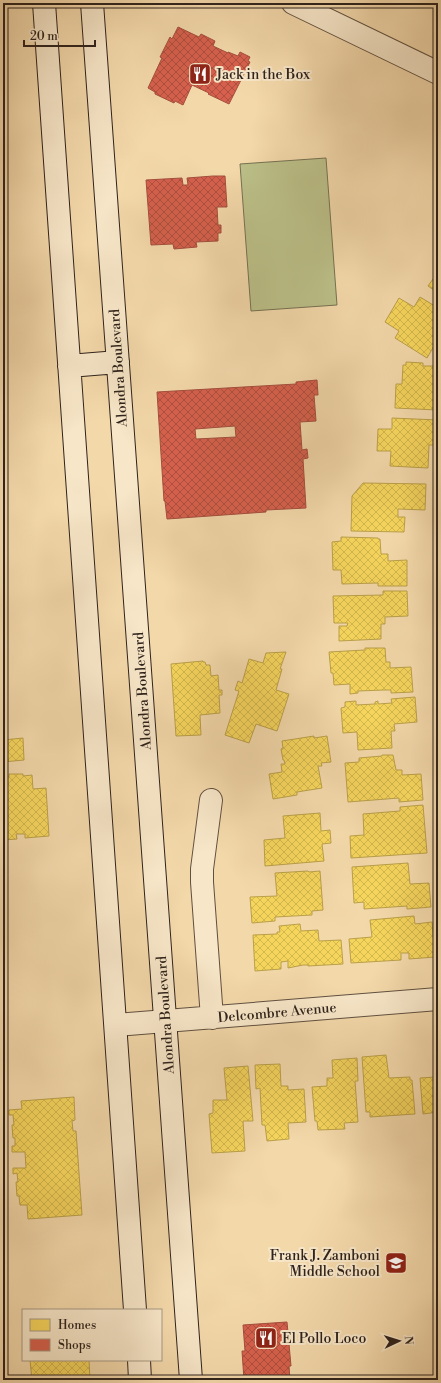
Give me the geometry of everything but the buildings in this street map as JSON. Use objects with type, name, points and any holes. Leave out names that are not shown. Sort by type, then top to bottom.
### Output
[{"type":"main road","points":[[44,3],[136,1309]]},
{"type":"main road","name":"Alondra Boulevard","points":[[92,3],[191,1380]]},
{"type":"main road","points":[[293,3],[438,73]]},
{"type":"main road","points":[[69,366],[118,362]]},
{"type":"main road","points":[[211,800],[202,869],[202,882],[212,1018]]},
{"type":"main road","name":"Delcombre Avenue","points":[[116,1025],[438,999]]},
{"type":"main road","points":[[139,1361],[140,1380]]},
{"type":"green space","points":[[326,158],[337,305],[251,311],[240,164]]},
{"type":"place","name":"Jack in the Box","points":[[200,74]]},
{"type":"place","name":"Frank J. Zamboni Middle School","points":[[396,1263]]},
{"type":"place","name":"El Pollo Loco","points":[[266,1338]]}]
